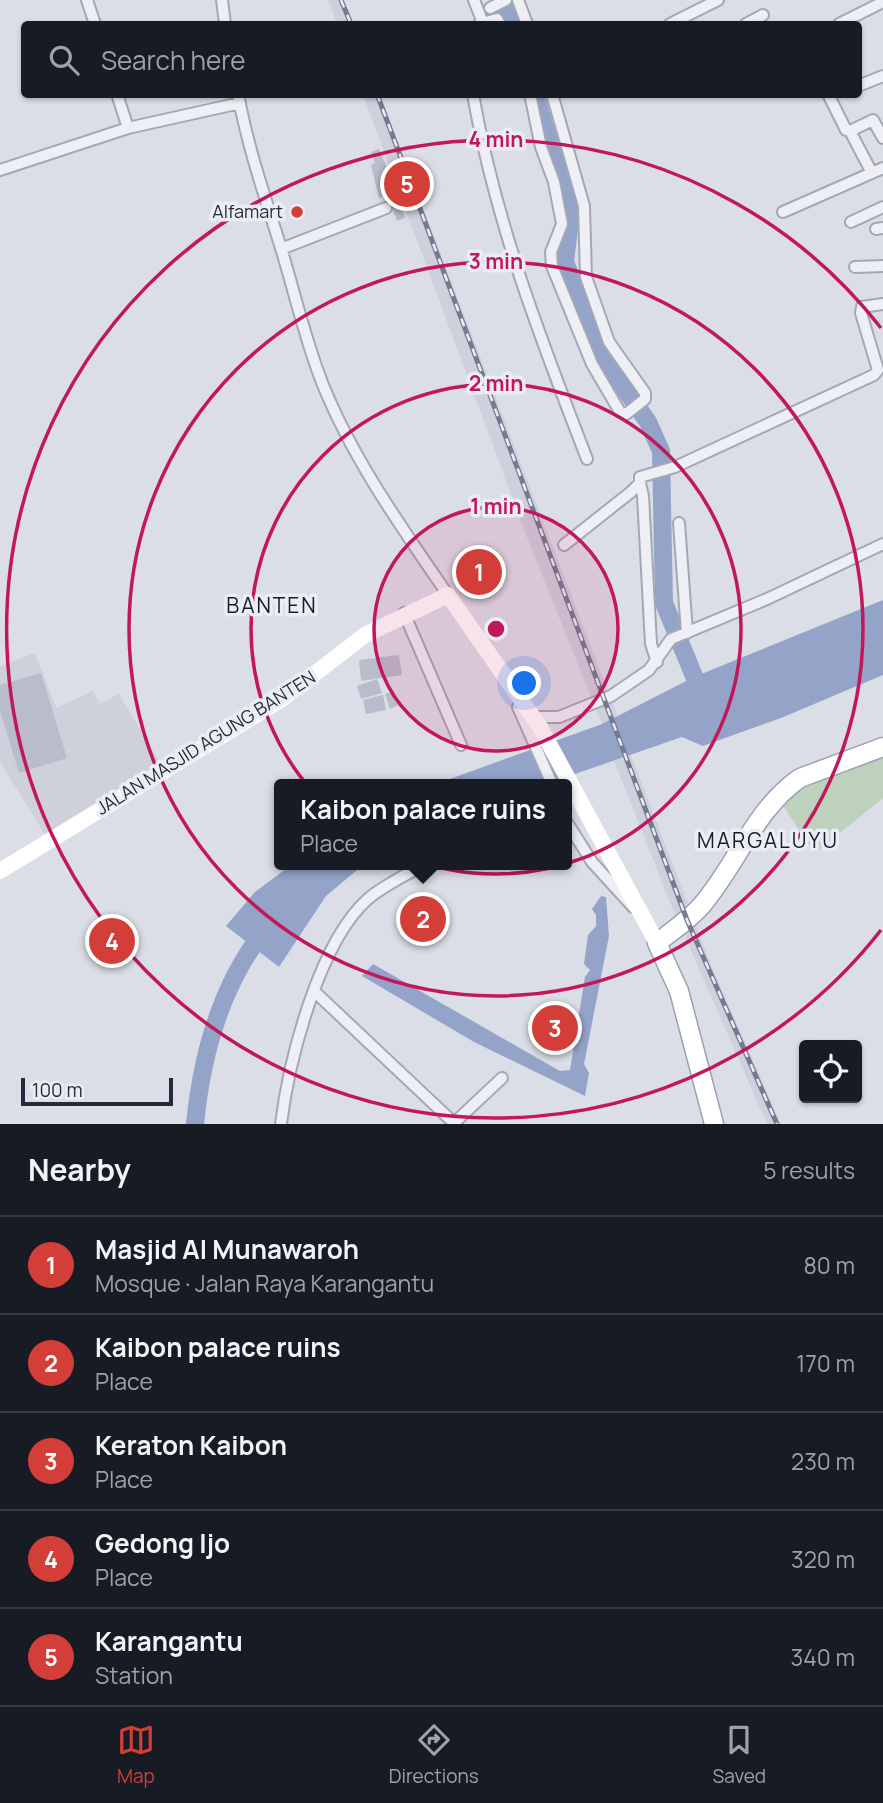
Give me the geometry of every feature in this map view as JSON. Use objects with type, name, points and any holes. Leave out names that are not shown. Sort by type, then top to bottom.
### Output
[{"type":"main road","name":"JALAN MASJID AGUNG BANTEN","points":[[0,871],[282,699],[365,635],[448,595]]},
{"type":"main road","points":[[448,595],[534,717],[540,738],[567,779]]},
{"type":"main road","points":[[657,943],[704,903],[756,823],[791,784],[800,778],[883,747]]},
{"type":"main road","points":[[572,787],[657,943],[679,991],[715,1124]]},
{"type":"street","points":[[87,0],[93,21]]},
{"type":"street","points":[[222,0],[225,21]]},
{"type":"street","points":[[474,0],[480,21]]},
{"type":"street","points":[[490,8],[506,0]]},
{"type":"street","points":[[518,0],[526,21]]},
{"type":"street","points":[[676,21],[718,0]]},
{"type":"street","points":[[845,21],[883,2]]},
{"type":"street","points":[[752,21],[763,16]]},
{"type":"street","points":[[862,84],[883,76]]},
{"type":"street","points":[[118,98],[128,128]]},
{"type":"street","points":[[474,98],[484,155],[509,243],[587,459]]},
{"type":"street","points":[[531,98],[541,147],[561,204],[562,224],[551,252],[552,266],[592,364],[621,412],[628,412],[645,400],[643,390],[623,366],[609,342],[586,277],[585,215],[553,98]]},
{"type":"street","points":[[783,212],[878,170],[850,131],[845,129],[834,98]]},
{"type":"street","points":[[0,170],[128,128],[239,99],[260,187],[281,249],[298,314],[341,424],[384,503],[448,595]]},
{"type":"street","points":[[850,131],[873,120],[879,120],[883,138]]},
{"type":"street","points":[[561,204],[579,198]]},
{"type":"street","points":[[851,222],[883,207]]},
{"type":"street","points":[[281,249],[386,208]]},
{"type":"street","points":[[855,267],[883,266]]},
{"type":"street","points":[[657,662],[651,644],[643,496],[639,478],[675,467],[874,375],[878,370],[861,313],[862,307],[868,304],[883,304]]},
{"type":"street","points":[[564,545],[639,483]]},
{"type":"street","points":[[679,523],[686,633]]},
{"type":"street","points":[[534,717],[559,717],[604,699],[657,662],[671,639],[767,599],[883,544]]},
{"type":"street","points":[[404,614],[461,745]]},
{"type":"street","points":[[482,644],[540,738],[551,779]]},
{"type":"street","points":[[572,830],[592,862],[642,915]]},
{"type":"street","points":[[281,1124],[292,1064],[315,992],[336,939],[369,898],[416,870]]},
{"type":"street","points":[[315,992],[454,1124],[502,1078]]},
{"type":"shaded area","points":[[328,0],[344,0],[352,21],[336,21]]},
{"type":"shaded area","points":[[364,98],[381,98],[618,717],[602,724],[528,540]]},
{"type":"shaded area","points":[[35,653],[56,708],[93,691],[100,704],[119,694],[169,777],[52,846],[0,762],[0,666]]},
{"type":"shaded area","points":[[631,755],[714,972],[781,1124],[767,1124],[671,905],[614,761]]},
{"type":"green space","points":[[883,758],[883,798],[815,853],[780,801],[797,785]]},
{"type":"water","points":[[883,600],[883,675],[781,718],[703,746],[682,737],[560,779],[450,779],[602,724],[694,677]]},
{"type":"water","points":[[284,870],[357,870],[326,896],[279,967],[226,926],[255,892]]},
{"type":"water","points":[[601,896],[606,897],[609,936],[584,1064],[589,1073],[585,1096],[474,1042],[362,976],[373,964],[560,1071],[570,1070],[585,977],[590,970],[584,964],[588,935],[596,926],[596,915],[592,909]]},
{"type":"building","points":[[379,149],[397,192],[379,198],[371,165],[375,163],[371,152]]},
{"type":"building","points":[[398,200],[405,218],[397,221],[390,203]]},
{"type":"building","points":[[497,552],[505,581],[461,593],[453,564]]},
{"type":"building","points":[[399,655],[402,675],[361,681],[359,660]]},
{"type":"building","points":[[41,673],[67,758],[19,773],[0,711],[0,685]]},
{"type":"building","points":[[377,679],[382,693],[361,699],[357,686]]},
{"type":"building","points":[[394,691],[399,705],[390,709],[385,694]]},
{"type":"building","points":[[383,695],[386,710],[366,714],[363,700]]},
{"type":"waterway","points":[[502,0],[512,21]]},
{"type":"waterway","points":[[536,98],[571,213],[565,262],[602,356],[648,422],[661,451],[664,603],[703,698]]},
{"type":"waterway","points":[[195,1124],[203,1071],[216,1020],[237,971],[267,927]]},
{"type":"railway","points":[[341,0],[350,21]]},
{"type":"railway","points":[[379,98],[687,920],[777,1124]]},
{"type":"place","name":"Karangantu","points":[[407,184]]},
{"type":"place","name":"Alfamart","points":[[297,212]]},
{"type":"place","name":"Masjid Al Munawaroh","points":[[479,572]]},
{"type":"place","name":"Kaibon palace ruins","points":[[423,919]]},
{"type":"place","name":"Gedong Ijo","points":[[112,941]]},
{"type":"place","name":"Keraton Kaibon","points":[[555,1028]]},
{"type":"district","name":"BANTEN","points":[[272,606]]},
{"type":"district","name":"MARGALUYU","points":[[768,841]]}]
